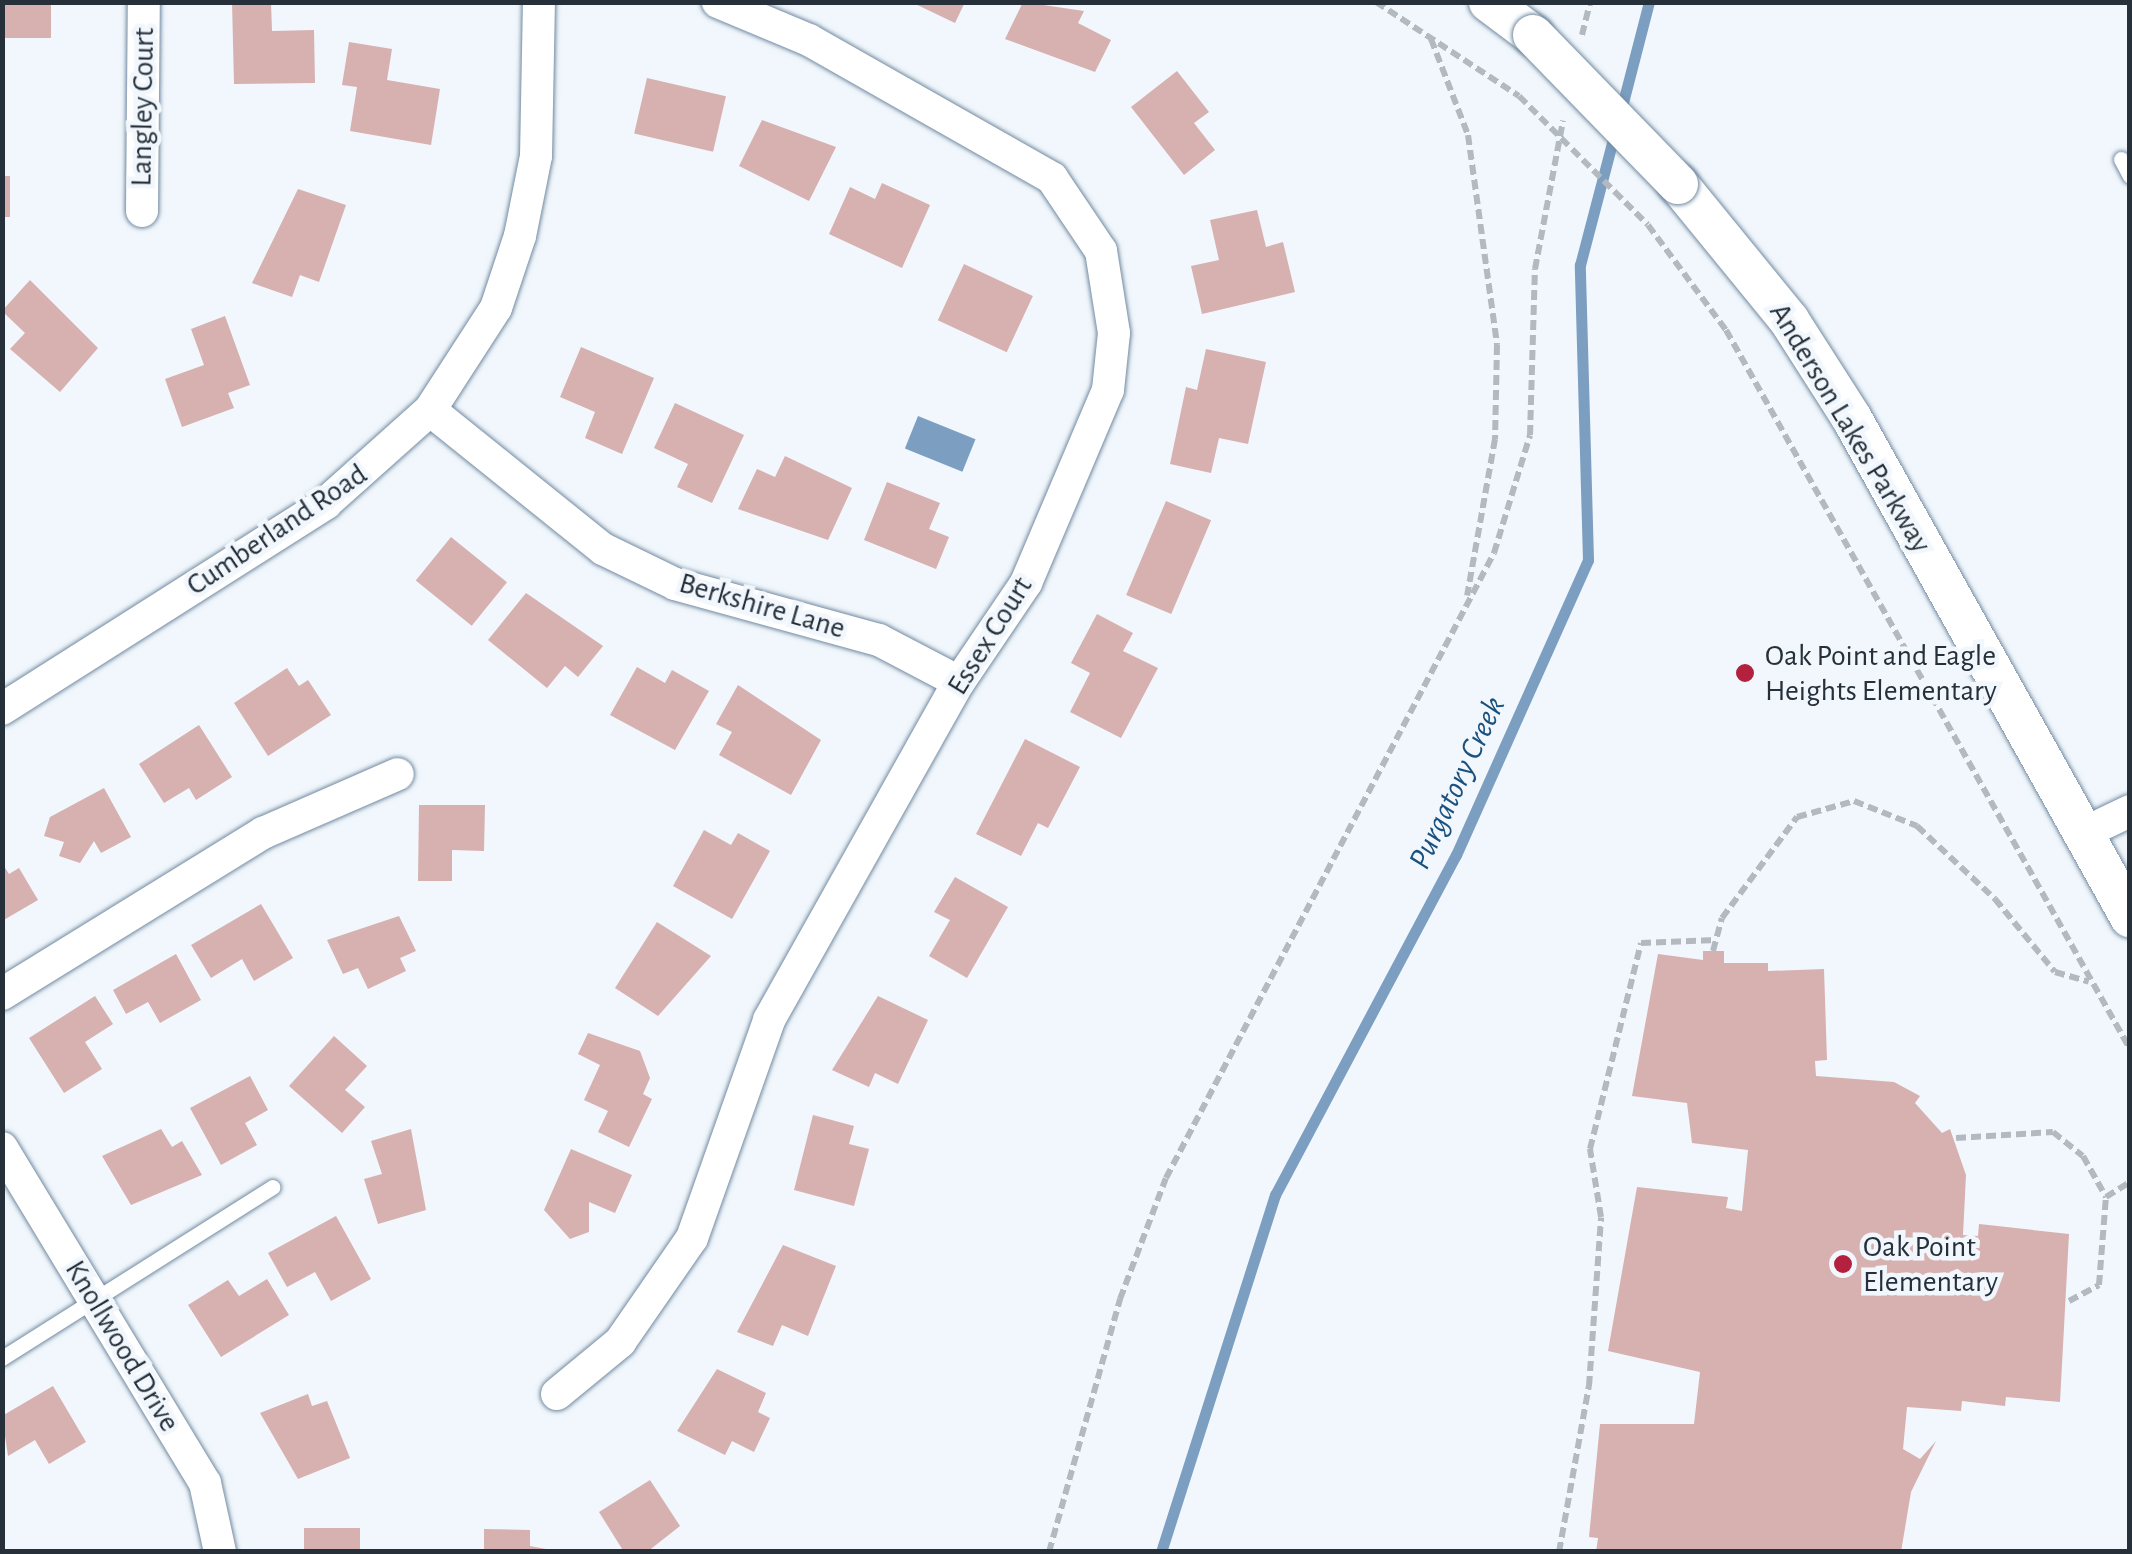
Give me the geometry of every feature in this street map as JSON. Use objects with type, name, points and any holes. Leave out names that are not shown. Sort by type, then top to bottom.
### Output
[{"type":"street","name":"Langley Court","points":[[142,211],[144,2]]},
{"type":"street","name":"Cumberland Road","points":[[2,709],[326,503],[430,410],[496,308],[520,236],[536,156],[539,2]]},
{"type":"street","name":"Essex Court","points":[[558,1394],[620,1342],[692,1238],[769,1020],[959,682],[1026,583],[1108,390],[1113,314],[1101,252],[1080,212],[1023,156],[808,40],[718,2]]},
{"type":"street","name":"Anderson Lakes Parkway","points":[[1489,2],[1533,35],[1678,184],[1789,320],[1851,416],[2130,917]]},
{"type":"street","name":"Berkshire Lane","points":[[430,410],[604,549],[674,584],[879,640],[959,682]]},
{"type":"street","points":[[2,994],[263,833],[398,774]]},
{"type":"street","points":[[2082,834],[2130,811]]},
{"type":"street","name":"Knollwood Drive","points":[[2,1148],[204,1483],[220,1552]]},
{"type":"lane","points":[[2121,159],[2130,176]]},
{"type":"lane","points":[[2,1358],[273,1187]]},
{"type":"path","points":[[1376,2],[1518,96],[1648,225],[1726,330],[2130,1049]]},
{"type":"path","points":[[1580,46],[1590,2]]},
{"type":"path","points":[[1431,39],[1468,135],[1497,346],[1495,439],[1467,602]]},
{"type":"path","points":[[1049,1552],[1120,1299],[1166,1178],[1494,553],[1530,434],[1535,270],[1568,99]]},
{"type":"path","points":[[1713,952],[1741,888],[1797,817],[1854,801],[1916,826],[1995,899],[2054,972],[2091,982]]},
{"type":"path","points":[[1559,1552],[1589,1386],[1601,1217],[1590,1149],[1641,943],[1716,940]]},
{"type":"path","points":[[1956,1138],[2053,1132],[2084,1156],[2106,1197],[2099,1285],[2070,1301]]},
{"type":"path","points":[[2106,1197],[2130,1182]]},
{"type":"water","points":[[918,416],[975,439],[962,472],[905,448]]},
{"type":"building","points":[[2,2],[51,2],[51,38],[2,38]]},
{"type":"building","points":[[232,2],[271,2],[272,31],[314,30],[315,83],[234,84]]},
{"type":"building","points":[[911,2],[965,2],[955,23]]},
{"type":"building","points":[[1023,2],[1084,11],[1078,23],[1111,40],[1095,72],[1005,39]]},
{"type":"building","points":[[349,42],[392,49],[387,80],[440,89],[431,145],[350,131],[357,87],[342,85]]},
{"type":"building","points":[[1177,71],[1209,112],[1194,123],[1215,150],[1184,175],[1131,107]]},
{"type":"building","points":[[647,78],[726,96],[713,152],[634,134]]},
{"type":"building","points":[[762,120],[836,147],[809,201],[739,166]]},
{"type":"building","points":[[2,176],[10,176],[10,217],[2,217]]},
{"type":"building","points":[[882,183],[930,205],[902,268],[829,234],[850,187],[875,199]]},
{"type":"building","points":[[298,189],[346,205],[319,282],[300,275],[292,297],[252,283]]},
{"type":"building","points":[[1257,210],[1266,247],[1283,242],[1295,292],[1202,314],[1191,266],[1219,260],[1210,220]]},
{"type":"building","points":[[964,264],[1033,296],[1007,352],[938,320]]},
{"type":"building","points":[[30,280],[98,348],[60,392],[10,349],[25,333],[2,311]]},
{"type":"building","points":[[225,316],[250,385],[228,393],[234,408],[182,427],[165,379],[204,365],[191,329]]},
{"type":"building","points":[[581,347],[654,378],[622,454],[585,438],[595,412],[560,397]]},
{"type":"building","points":[[1206,349],[1266,362],[1248,444],[1219,438],[1211,473],[1170,464],[1186,387],[1197,390]]},
{"type":"building","points":[[675,403],[744,435],[712,503],[677,487],[688,464],[654,448]]},
{"type":"building","points":[[785,456],[852,488],[828,540],[738,509],[757,469],[775,477]]},
{"type":"building","points":[[887,482],[940,503],[929,529],[949,537],[936,569],[864,540]]},
{"type":"building","points":[[1166,501],[1211,520],[1171,614],[1126,595]]},
{"type":"building","points":[[451,537],[507,582],[472,626],[416,581]]},
{"type":"building","points":[[526,593],[603,646],[578,677],[565,666],[547,688],[488,640]]},
{"type":"building","points":[[1097,614],[1133,633],[1123,651],[1158,668],[1121,738],[1070,712],[1090,673],[1071,663]]},
{"type":"building","points":[[637,667],[665,683],[672,670],[709,691],[675,750],[610,715]]},
{"type":"building","points":[[287,668],[299,686],[308,680],[331,715],[268,756],[234,703]]},
{"type":"building","points":[[738,685],[821,740],[791,795],[719,755],[732,732],[716,724]]},
{"type":"building","points":[[199,725],[232,777],[196,800],[189,788],[164,803],[139,764]]},
{"type":"building","points":[[1025,739],[1080,767],[1048,828],[1038,823],[1021,856],[976,834]]},
{"type":"building","points":[[104,788],[131,837],[101,853],[94,841],[80,863],[59,856],[64,842],[44,836],[50,817]]},
{"type":"building","points":[[419,805],[485,805],[484,851],[452,850],[452,881],[418,881]]},
{"type":"building","points":[[704,830],[731,845],[738,833],[770,851],[732,919],[673,886]]},
{"type":"building","points":[[2,863],[9,874],[19,868],[38,900],[2,921]]},
{"type":"building","points":[[955,877],[1008,907],[967,978],[929,956],[950,920],[934,912]]},
{"type":"building","points":[[261,904],[293,958],[254,981],[242,959],[211,978],[191,945]]},
{"type":"building","points":[[399,916],[416,951],[400,958],[406,971],[368,989],[358,968],[343,974],[327,940]]},
{"type":"building","points":[[657,922],[711,956],[658,1016],[615,988]]},
{"type":"building","name":"Oak Point Elementary","points":[[1703,951],[1724,951],[1724,963],[1768,963],[1768,971],[1824,969],[1827,1060],[1815,1061],[1816,1076],[1894,1082],[1920,1096],[1915,1103],[1942,1133],[1950,1129],[1966,1175],[1963,1235],[1978,1236],[1979,1224],[2069,1234],[2060,1402],[2006,1397],[2005,1406],[1962,1401],[1961,1411],[1907,1407],[1903,1449],[1920,1459],[1936,1441],[1911,1492],[1901,1552],[1596,1552],[1598,1538],[1589,1537],[1600,1424],[1694,1424],[1700,1372],[1608,1351],[1637,1187],[1728,1197],[1726,1208],[1742,1211],[1748,1150],[1692,1143],[1687,1103],[1632,1096],[1658,954],[1703,960]]},
{"type":"building","points":[[176,954],[201,1000],[160,1023],[148,1002],[126,1014],[113,990]]},
{"type":"building","points":[[95,996],[113,1024],[85,1042],[102,1069],[64,1093],[29,1038]]},
{"type":"building","points":[[878,996],[928,1020],[898,1084],[875,1073],[869,1087],[832,1070]]},
{"type":"building","points":[[588,1033],[640,1051],[650,1078],[643,1094],[652,1099],[629,1147],[598,1132],[608,1111],[584,1100],[600,1065],[578,1054]]},
{"type":"building","points":[[334,1036],[367,1066],[345,1090],[365,1107],[342,1133],[289,1086]]},
{"type":"building","points":[[250,1076],[268,1110],[245,1123],[257,1145],[221,1165],[190,1108]]},
{"type":"building","points":[[813,1115],[854,1126],[849,1144],[869,1149],[854,1206],[794,1190]]},
{"type":"building","points":[[161,1129],[172,1147],[182,1141],[202,1175],[131,1205],[102,1156]]},
{"type":"building","points":[[411,1129],[426,1210],[378,1224],[364,1179],[382,1174],[371,1141]]},
{"type":"building","points":[[571,1149],[632,1175],[615,1213],[589,1202],[589,1232],[570,1239],[544,1210]]},
{"type":"building","points":[[336,1216],[371,1279],[331,1301],[315,1272],[287,1287],[268,1253]]},
{"type":"building","points":[[783,1245],[836,1266],[808,1336],[782,1325],[773,1346],[737,1332]]},
{"type":"building","points":[[267,1279],[289,1315],[221,1357],[188,1305],[228,1280],[239,1296]]},
{"type":"building","points":[[717,1369],[766,1393],[758,1412],[770,1418],[754,1452],[732,1441],[725,1455],[677,1431]]},
{"type":"building","points":[[53,1386],[86,1442],[49,1464],[35,1440],[8,1456],[2,1416]]},
{"type":"building","points":[[308,1394],[312,1406],[327,1401],[350,1458],[298,1479],[260,1413]]},
{"type":"building","points":[[650,1480],[680,1526],[647,1552],[624,1552],[599,1512]]},
{"type":"building","points":[[304,1528],[360,1528],[360,1552],[304,1552]]},
{"type":"building","points":[[484,1529],[530,1530],[530,1546],[562,1552],[484,1552]]},
{"type":"waterway","name":"Purgatory Creek","points":[[1620,114],[1649,2]]},
{"type":"waterway","name":"Purgatory Creek","points":[[1161,1552],[1275,1195],[1456,855],[1588,560],[1580,265],[1615,132]]},
{"type":"place","name":"Oak Point and Eagle Heights Elementary","points":[[1745,673]]},
{"type":"place","name":"Oak Point Elementary","points":[[1843,1264]]}]
